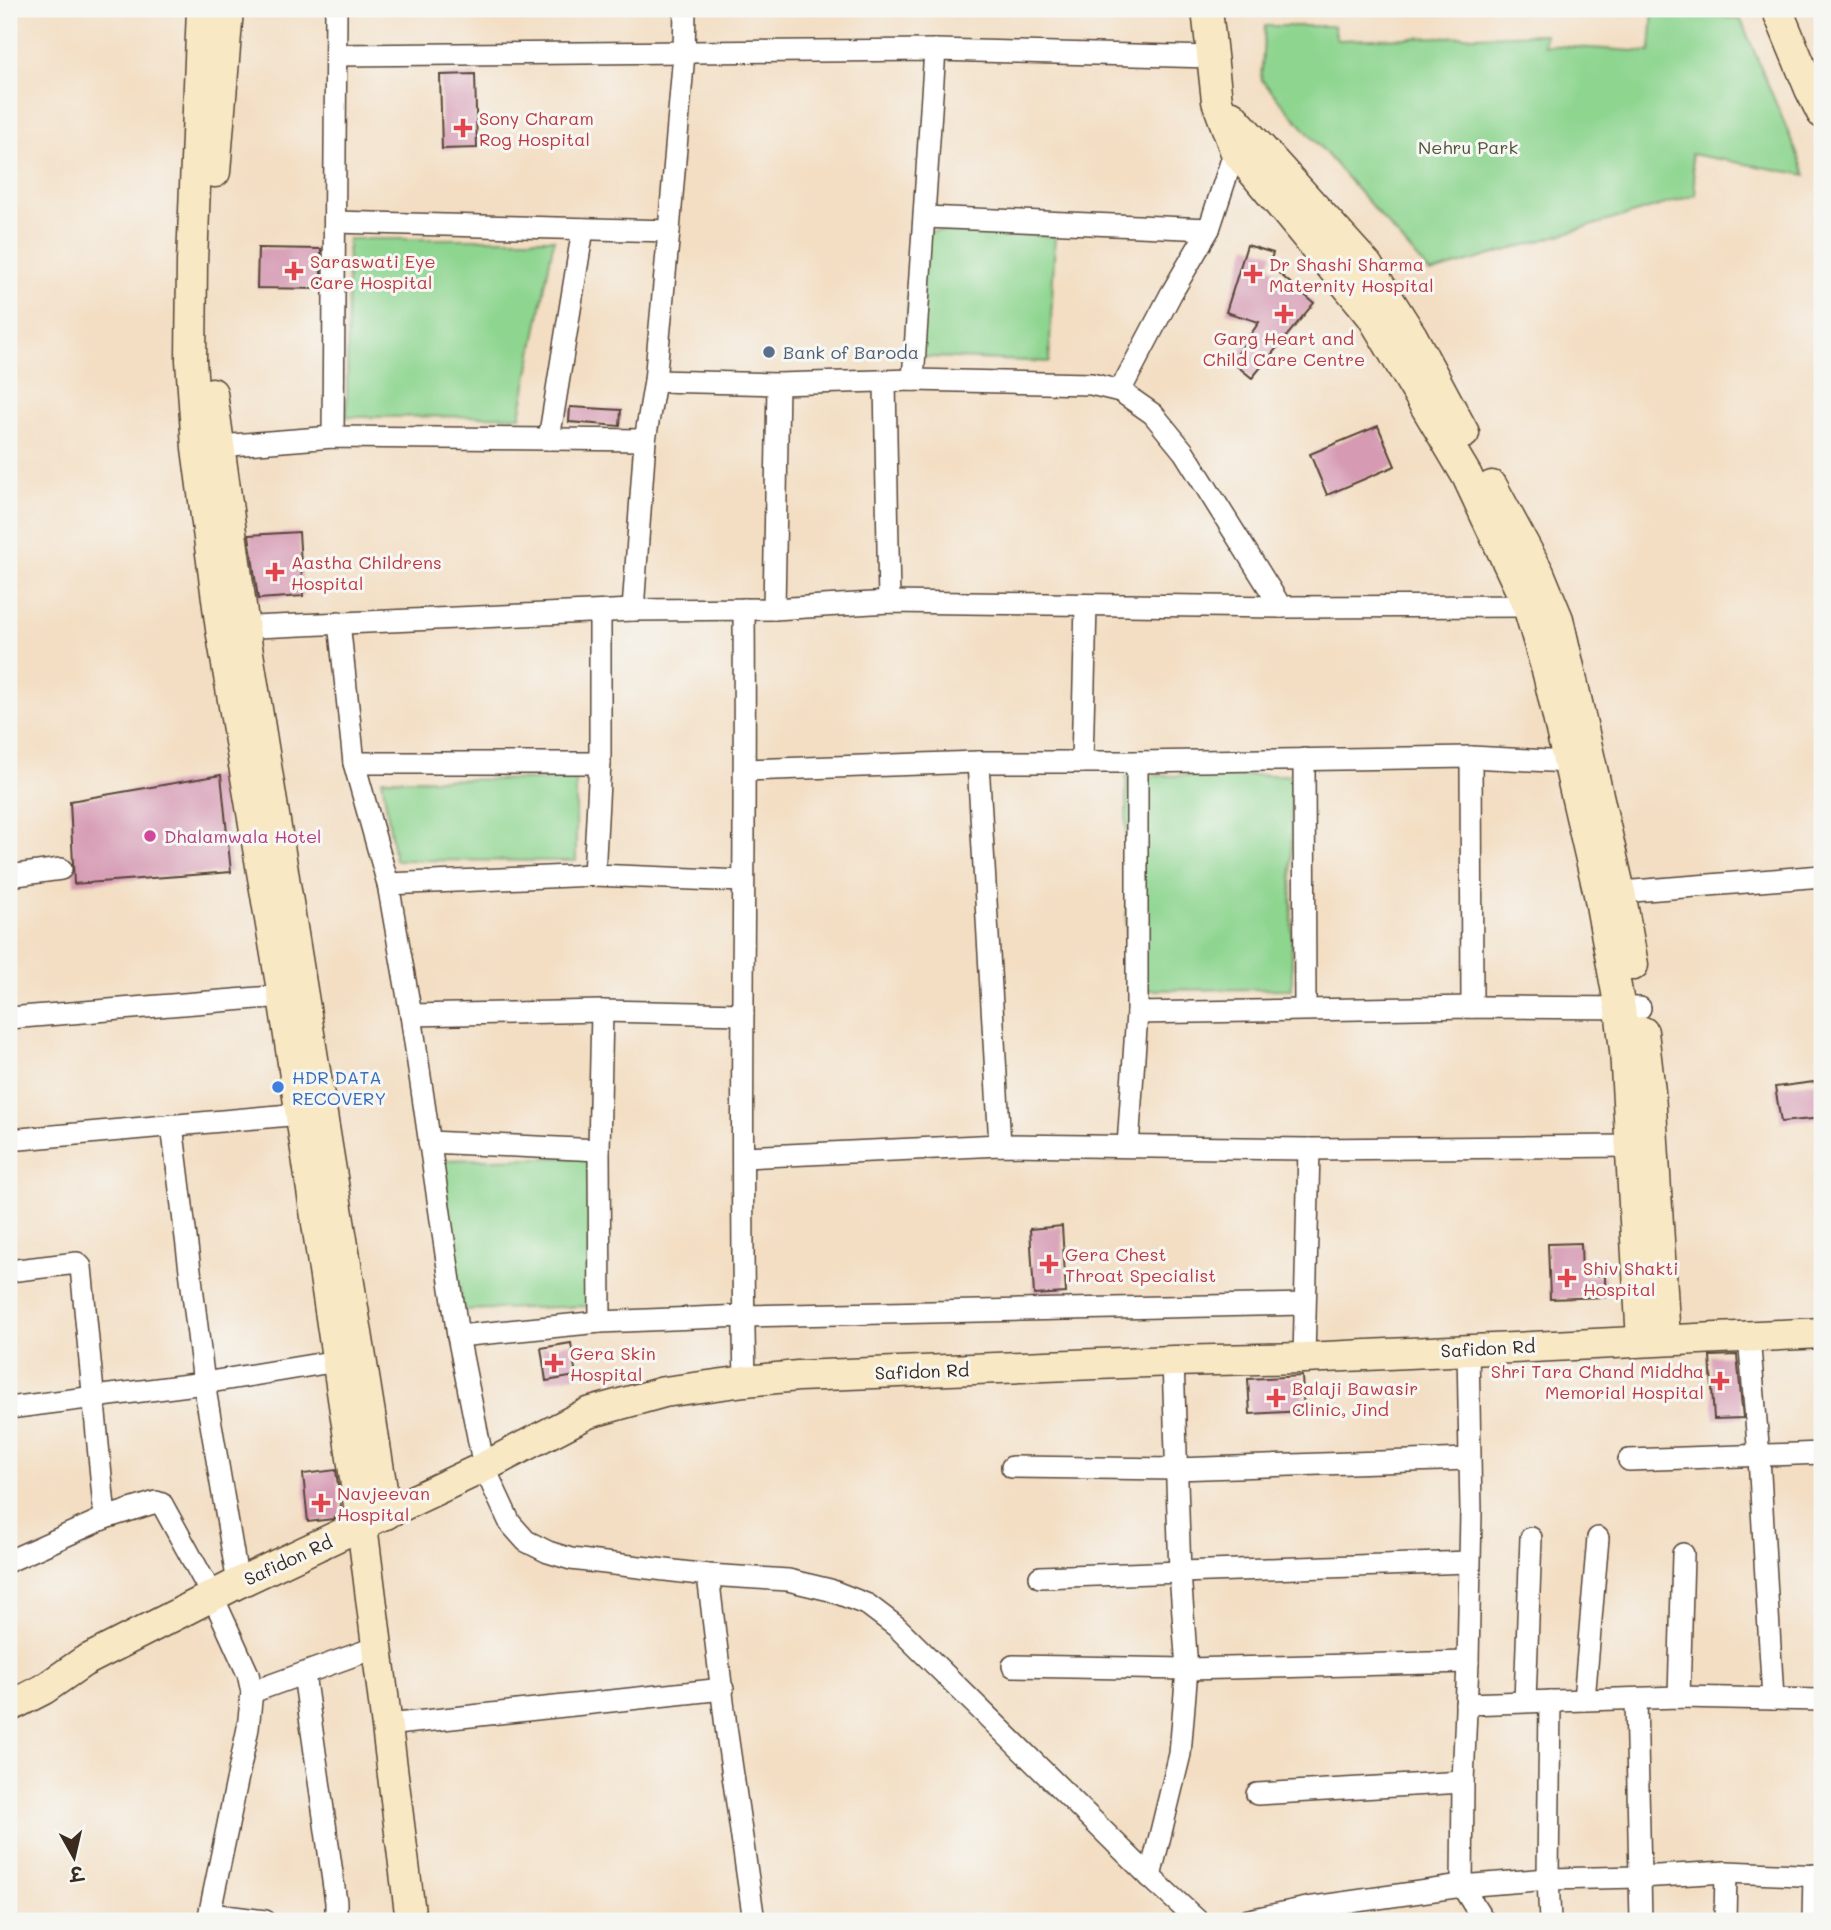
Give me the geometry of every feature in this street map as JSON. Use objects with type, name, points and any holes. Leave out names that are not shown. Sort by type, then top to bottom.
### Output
[{"type":"street","points":[[202,9],[191,286],[191,360],[208,447],[233,628],[294,995],[374,1519],[377,1647],[411,1921]]},
{"type":"street","points":[[208,447],[212,205],[228,9]]},
{"type":"street","points":[[333,437],[337,9]]},
{"type":"street","points":[[633,610],[645,440],[655,381],[669,231],[684,53],[685,9]]},
{"type":"street","points":[[1207,9],[1217,101],[1236,150],[1372,316],[1539,603],[1558,619],[1630,1009],[1650,1092],[1653,1341]]},
{"type":"street","points":[[1777,9],[1822,113]]},
{"type":"street","points":[[336,55],[935,50],[1211,57]]},
{"type":"street","points":[[913,380],[935,50]]},
{"type":"street","points":[[1217,101],[1367,265],[1385,290],[1539,573],[1539,603],[1548,674],[1568,762],[1610,893]]},
{"type":"street","points":[[1121,391],[1171,294],[1209,229],[1236,150]]},
{"type":"street","points":[[925,217],[1209,229]]},
{"type":"street","points":[[335,222],[669,231]]},
{"type":"street","points":[[549,439],[583,229]]},
{"type":"street","points":[[655,381],[778,384],[913,380],[1091,384],[1121,391],[1153,414],[1184,452],[1281,607]]},
{"type":"street","points":[[885,382],[889,602]]},
{"type":"street","points":[[774,609],[778,384]]},
{"type":"street","points":[[208,447],[333,437],[645,440]]},
{"type":"street","points":[[233,628],[633,610],[774,609],[889,602],[1281,607],[1539,603]]},
{"type":"street","points":[[1082,762],[1086,605]]},
{"type":"street","points":[[744,608],[746,770],[742,881],[745,1381]]},
{"type":"street","points":[[594,875],[600,763],[600,612]]},
{"type":"street","points":[[339,622],[354,763],[388,884],[411,1015],[458,1336],[484,1467],[510,1523],[526,1541],[570,1559],[708,1575],[789,1580],[830,1590],[868,1605],[897,1627],[1198,1921]]},
{"type":"street","points":[[746,770],[978,762],[1304,758],[1471,757],[1568,762]]},
{"type":"street","points":[[1471,757],[1472,1007]]},
{"type":"street","points":[[1304,758],[1305,1009]]},
{"type":"street","points":[[978,762],[1000,1144]]},
{"type":"street","points":[[1128,1146],[1137,1013],[1137,762]]},
{"type":"street","points":[[354,763],[600,763]]},
{"type":"street","points":[[9,876],[61,869]]},
{"type":"street","points":[[388,884],[594,875],[742,881]]},
{"type":"street","points":[[1610,893],[1822,876]]},
{"type":"street","points":[[9,1018],[294,995]]},
{"type":"street","points":[[294,995],[301,1114],[337,1362],[374,1519]]},
{"type":"street","points":[[1137,1013],[1472,1007],[1630,1009]]},
{"type":"street","points":[[1630,1009],[1631,1146],[1653,1341]]},
{"type":"street","points":[[411,1015],[602,1011],[743,1014]]},
{"type":"street","points":[[600,1322],[599,1150],[602,1011]]},
{"type":"street","points":[[9,1140],[301,1114]]},
{"type":"street","points":[[172,1125],[204,1382],[239,1583]]},
{"type":"street","points":[[429,1142],[599,1150]]},
{"type":"street","points":[[743,1157],[1000,1144],[1309,1149],[1631,1146]]},
{"type":"street","points":[[1304,1358],[1309,1149]]},
{"type":"street","points":[[9,1271],[78,1263],[82,1267],[105,1518]]},
{"type":"street","points":[[458,1336],[600,1322],[743,1316],[1304,1304]]},
{"type":"street","name":"Safidon Rd","points":[[9,1707],[44,1689],[83,1662],[239,1583],[484,1467],[588,1412],[664,1392],[745,1381],[812,1376],[1304,1358],[1822,1333]]},
{"type":"street","points":[[1749,1336],[1773,1699]]},
{"type":"street","points":[[1468,1349],[1471,1512],[1462,1782],[1462,1886],[1484,1921]]},
{"type":"street","points":[[1150,1877],[1180,1755],[1187,1669],[1173,1361]]},
{"type":"street","points":[[9,1408],[337,1362]]},
{"type":"street","points":[[1629,1460],[1822,1453]]},
{"type":"street","points":[[1012,1467],[1176,1469],[1469,1459]]},
{"type":"street","points":[[9,1561],[105,1518],[147,1504],[162,1504],[213,1597],[247,1674],[252,1692],[249,1720],[209,1918],[265,1921]]},
{"type":"street","points":[[1525,1701],[1531,1538]]},
{"type":"street","points":[[1584,1700],[1598,1538]]},
{"type":"street","points":[[1679,1697],[1683,1554]]},
{"type":"street","points":[[1040,1577],[1469,1562]]},
{"type":"street","points":[[708,1575],[754,1921]]},
{"type":"street","points":[[252,1692],[377,1647]]},
{"type":"street","name":"Safidon Rd","points":[[9,1690],[46,1672],[83,1662]]},
{"type":"street","points":[[1013,1666],[1187,1669],[1468,1662]]},
{"type":"street","points":[[304,1674],[336,1902],[333,1921]]},
{"type":"street","points":[[387,1726],[723,1689]]},
{"type":"street","points":[[1466,1704],[1679,1697],[1822,1700]]},
{"type":"street","points":[[1636,1699],[1641,1921]]},
{"type":"street","points":[[1550,1701],[1550,1921]]},
{"type":"street","points":[[1257,1794],[1462,1782]]},
{"type":"street","points":[[1725,1921],[1726,1872]]},
{"type":"street","points":[[1244,1921],[1462,1886],[1548,1879],[1726,1872],[1818,1876],[1813,1921]]},
{"type":"green space","name":"Nehru Park","points":[[1653,9],[1672,9],[1741,20],[1806,175],[1691,154],[1696,195],[1430,273],[1261,79],[1265,26],[1334,26],[1337,40],[1545,34],[1544,45],[1650,52]]},
{"type":"green space","points":[[911,230],[1055,236],[1049,362],[906,356]]},
{"type":"green space","points":[[348,239],[554,239],[520,416],[347,417]]},
{"type":"green space","points":[[1291,775],[1292,989],[1127,990],[1126,776]]},
{"type":"green space","points":[[382,779],[576,780],[576,861],[395,860]]},
{"type":"green space","points":[[588,1157],[591,1306],[463,1310],[440,1160]]},
{"type":"building","points":[[475,74],[477,148],[442,149],[440,75]]},
{"type":"building","points":[[1247,245],[1273,253],[1269,265],[1314,303],[1252,378],[1232,362],[1259,322],[1226,312]]},
{"type":"building","points":[[258,248],[321,249],[321,289],[257,288]]},
{"type":"building","points":[[570,407],[621,410],[620,426],[569,422]]},
{"type":"building","points":[[1378,426],[1395,466],[1327,495],[1310,454]]},
{"type":"building","points":[[299,532],[303,596],[258,599],[249,535]]},
{"type":"building","name":"Dhalamwala Hotel","points":[[221,775],[231,872],[74,884],[70,801]]},
{"type":"building","points":[[1822,1081],[1822,1118],[1781,1122],[1775,1087]]},
{"type":"building","points":[[1062,1226],[1066,1293],[1034,1295],[1030,1229]]},
{"type":"building","points":[[1581,1243],[1582,1276],[1605,1275],[1605,1297],[1550,1299],[1548,1244]]},
{"type":"building","points":[[571,1343],[576,1376],[546,1381],[541,1348]]},
{"type":"building","points":[[1737,1355],[1743,1418],[1714,1419],[1710,1356]]},
{"type":"building","points":[[1302,1376],[1304,1411],[1250,1414],[1248,1379]]},
{"type":"building","points":[[336,1470],[342,1515],[333,1519],[308,1522],[303,1474]]},
{"type":"place","name":"Sony Charam Rog Hospital","points":[[463,128]]},
{"type":"place","name":"Saraswati Eye Care Hospital","points":[[294,271]]},
{"type":"place","name":"Dr Shashi Sharma Maternity Hospital","points":[[1253,274]]},
{"type":"place","name":"Garg Heart and Child Care Centre","points":[[1284,314]]},
{"type":"place","name":"Bank of Baroda","points":[[769,352]]},
{"type":"place","name":"Aastha Childrens Hospital","points":[[275,572]]},
{"type":"place","name":"Dhalamwala Hotel","points":[[150,836]]},
{"type":"place","name":"HDR DATA RECOVERY","points":[[278,1087]]},
{"type":"place","name":"Gera Chest Throat Specialist","points":[[1049,1264]]},
{"type":"place","name":"Shiv Shakti Hospital","points":[[1567,1278]]},
{"type":"place","name":"Gera Skin Hospital","points":[[554,1363]]},
{"type":"place","name":"Shri Tara Chand Middha Memorial Hospital","points":[[1720,1381]]},
{"type":"place","name":"Balaji Bawasir Clinic, Jind","points":[[1276,1398]]},
{"type":"place","name":"Navjeevan Hospital","points":[[321,1503]]}]
